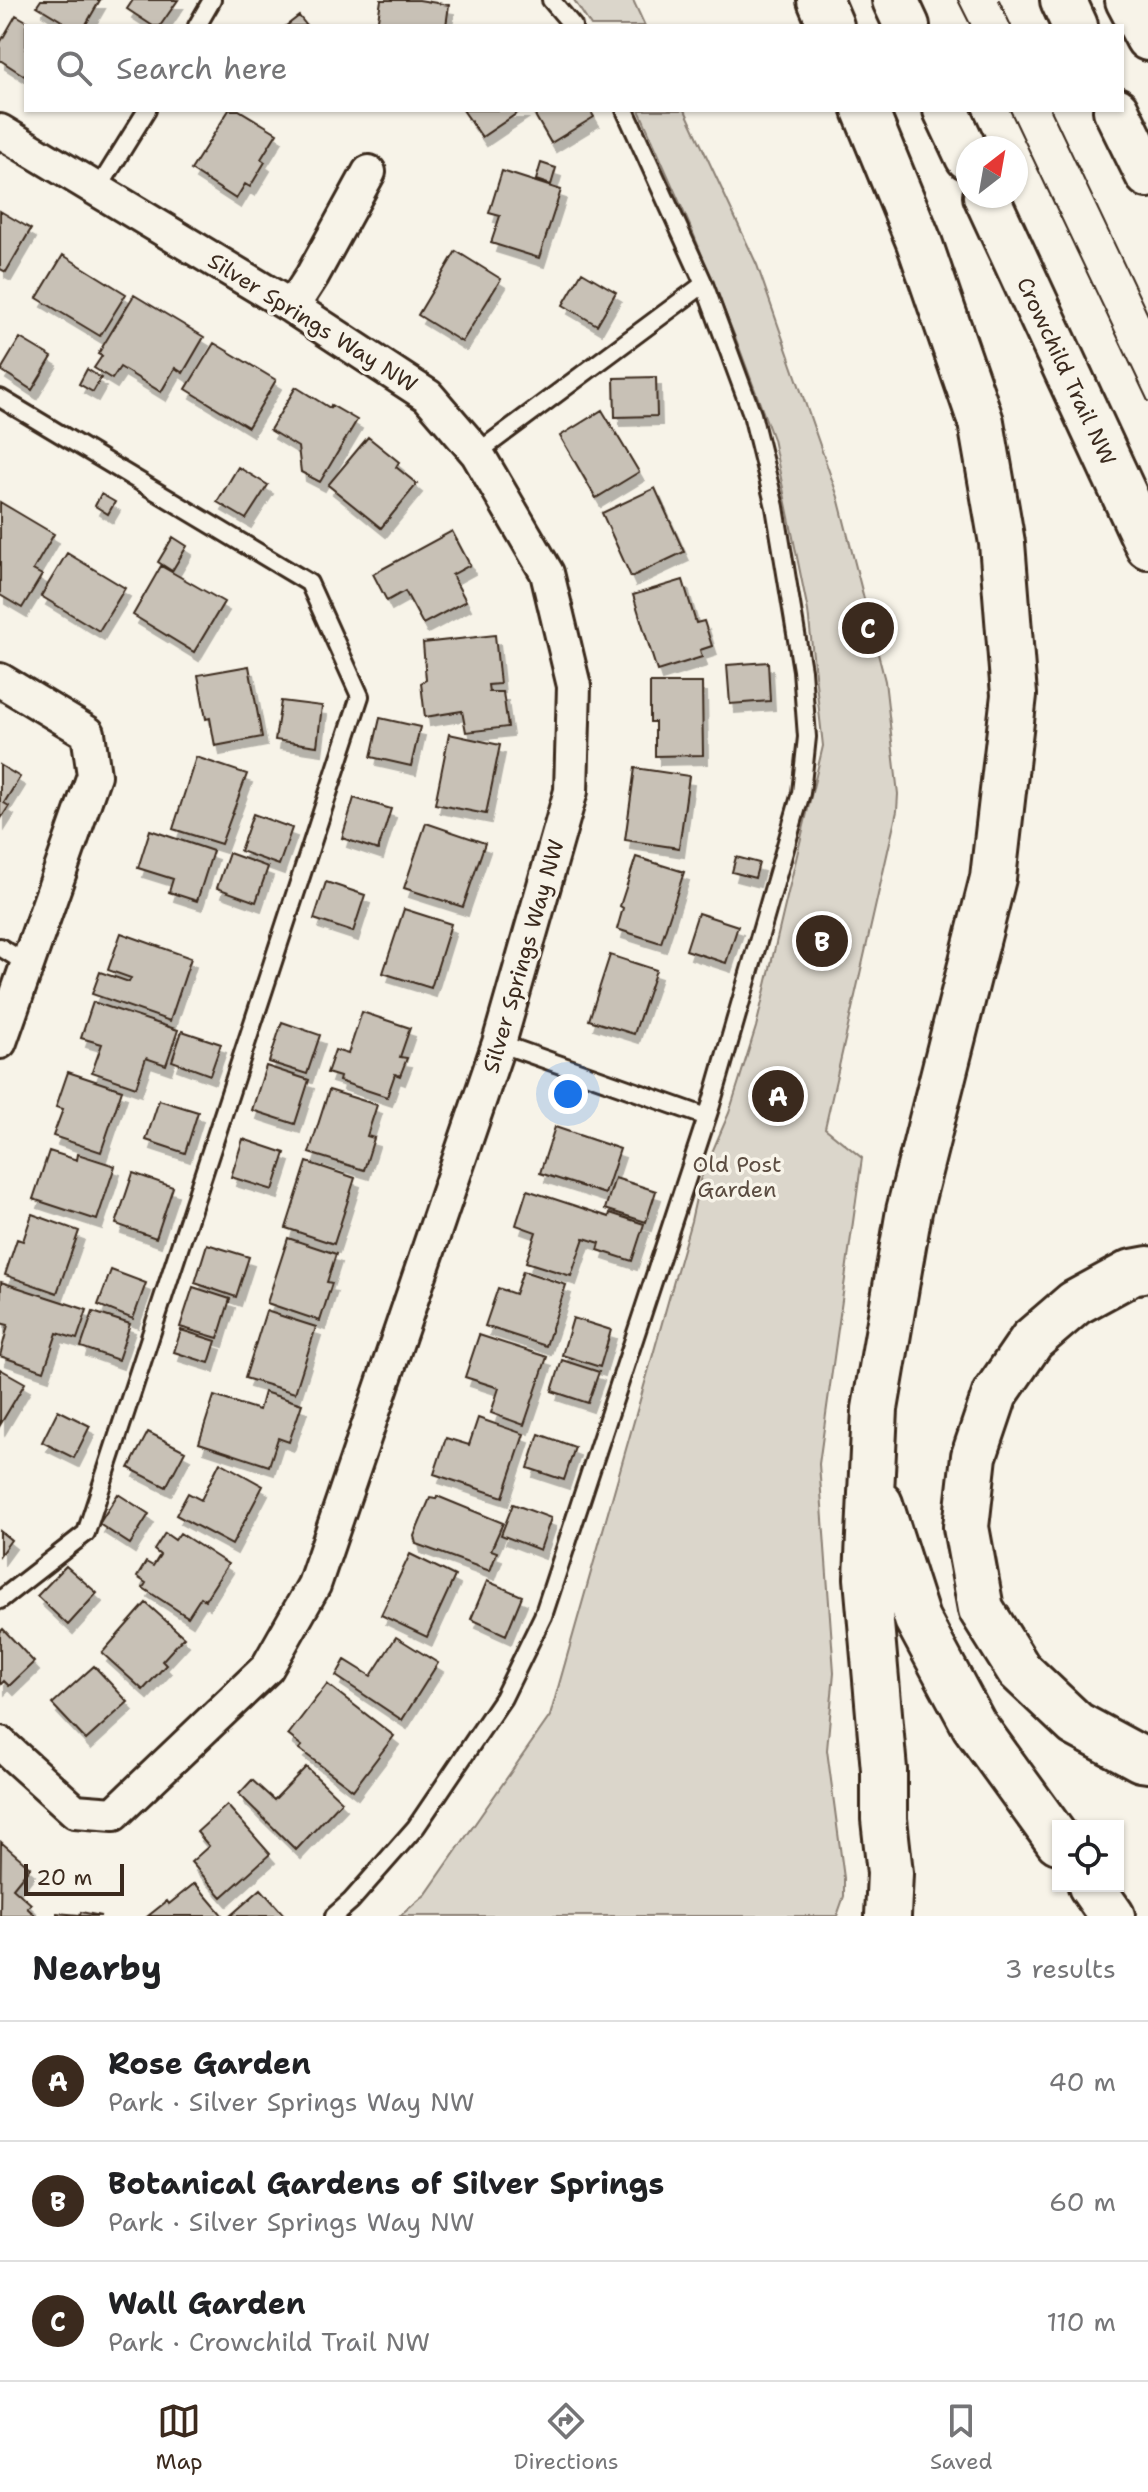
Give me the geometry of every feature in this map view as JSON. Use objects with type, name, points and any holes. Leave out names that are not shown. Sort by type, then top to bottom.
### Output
[{"type":"highway","points":[[820,0],[830,24]]},
{"type":"highway","points":[[895,0],[906,24]]},
{"type":"highway","points":[[1063,0],[1074,24]]},
{"type":"highway","points":[[1128,0],[1148,38]]},
{"type":"highway","points":[[866,112],[919,242],[981,422],[1002,543],[1014,695],[993,878],[909,1211],[875,1409],[867,1578],[884,1770],[884,1819],[890,1873],[888,1916]]},
{"type":"highway","points":[[947,112],[958,136]]},
{"type":"highway","points":[[1117,112],[1148,175]]},
{"type":"highway","name":"Crowchild Trail NW","points":[[992,208],[1148,546]]},
{"type":"highway","points":[[1148,1269],[1132,1272],[1075,1303],[1032,1340],[995,1394],[974,1456],[966,1527],[981,1609],[1019,1670],[1076,1724],[1148,1760]]},
{"type":"highway","points":[[870,1475],[917,1619],[974,1725],[1052,1833]]},
{"type":"highway","points":[[1095,1892],[1112,1916]]},
{"type":"street","name":"Silver Springs Way NW","points":[[0,131],[292,307],[428,396],[477,453],[547,573],[574,686],[571,791],[499,1043],[314,1585],[267,1668],[114,1814],[75,1811],[0,1743]]},
{"type":"street","points":[[292,307],[369,172]]},
{"type":"street","points":[[0,680],[88,733],[94,775],[0,1042]]},
{"type":"lane","points":[[198,24],[212,0]]},
{"type":"lane","points":[[551,0],[571,24]]},
{"type":"lane","points":[[98,189],[146,112]]},
{"type":"lane","points":[[334,1916],[416,1827],[503,1698],[543,1616],[707,1117],[801,793],[807,737],[802,670],[775,507],[752,414],[704,284],[626,112]]},
{"type":"lane","points":[[477,453],[704,284]]},
{"type":"lane","points":[[0,398],[309,583],[360,696],[86,1533],[0,1600]]},
{"type":"lane","points":[[0,947],[27,964]]},
{"type":"lane","points":[[499,1043],[707,1117]]},
{"type":"green space","points":[[574,0],[633,0],[644,24],[590,24]]},
{"type":"green space","name":"Old Post Garden","points":[[640,112],[686,112],[757,265],[838,497],[885,681],[898,794],[897,811],[825,1128],[862,1158],[819,1464],[834,1672],[827,1750],[844,1896],[837,1916],[400,1916],[426,1894],[550,1716],[700,1180],[729,1113],[756,1027],[823,746],[808,611],[773,439],[693,233]]},
{"type":"building","points":[[41,0],[100,0],[86,24],[67,24],[37,6]]},
{"type":"building","points":[[133,0],[178,0],[161,24],[150,24],[127,9]]},
{"type":"building","points":[[381,0],[419,0],[449,5],[446,24],[377,24]]},
{"type":"building","points":[[16,15],[32,24],[24,24],[24,76],[0,60],[0,43]]},
{"type":"building","points":[[299,16],[305,24],[289,24]]},
{"type":"building","points":[[228,112],[242,112],[277,133],[261,159],[265,162],[250,187],[245,184],[236,199],[191,170]]},
{"type":"building","points":[[464,112],[519,112],[482,137]]},
{"type":"building","points":[[533,112],[591,112],[594,117],[551,143]]},
{"type":"building","points":[[541,163],[556,168],[551,185],[536,180]]},
{"type":"building","points":[[502,171],[561,190],[539,258],[491,243],[500,216],[489,213]]},
{"type":"building","points":[[0,211],[31,229],[6,272],[0,269]]},
{"type":"building","points":[[456,251],[501,279],[462,342],[418,315]]},
{"type":"building","points":[[63,255],[126,294],[100,336],[37,298]]},
{"type":"building","points":[[582,272],[616,292],[597,325],[563,305]]},
{"type":"building","points":[[134,295],[204,337],[183,373],[175,368],[161,392],[120,367],[112,379],[94,368],[102,356],[98,354]]},
{"type":"building","points":[[20,338],[52,357],[32,390],[1,370]]},
{"type":"building","points":[[214,343],[276,380],[248,427],[186,389]]},
{"type":"building","points":[[87,369],[101,378],[93,392],[79,384]]},
{"type":"building","points":[[656,377],[657,416],[615,417],[614,378]]},
{"type":"building","points":[[296,387],[357,420],[320,482],[301,472],[298,447],[270,430]]},
{"type":"building","points":[[602,410],[639,472],[596,498],[560,436]]},
{"type":"building","points":[[368,437],[399,462],[396,467],[417,484],[381,528],[328,485]]},
{"type":"building","points":[[238,467],[268,485],[246,519],[217,502]]},
{"type":"building","points":[[655,488],[684,552],[631,577],[602,513]]},
{"type":"building","points":[[101,494],[115,502],[108,514],[95,506]]},
{"type":"building","points":[[0,502],[54,534],[33,570],[42,575],[22,608],[0,595]]},
{"type":"building","points":[[452,531],[470,565],[452,575],[466,601],[423,624],[405,591],[387,601],[373,574]]},
{"type":"building","points":[[173,537],[187,546],[172,571],[158,562]]},
{"type":"building","points":[[67,553],[125,588],[99,631],[41,596]]},
{"type":"building","points":[[161,566],[224,602],[194,652],[133,615]]},
{"type":"building","points":[[683,580],[696,623],[704,621],[712,646],[700,650],[702,657],[657,671],[633,595]]},
{"type":"building","points":[[495,635],[500,684],[488,685],[489,692],[503,692],[508,727],[466,732],[462,711],[425,717],[421,683],[426,680],[423,643]]},
{"type":"building","points":[[768,662],[770,701],[730,704],[727,665]]},
{"type":"building","points":[[249,666],[262,737],[215,746],[210,718],[206,719],[198,675]]},
{"type":"building","points":[[650,683],[702,683],[703,755],[655,756],[655,722],[650,722]]},
{"type":"building","points":[[281,701],[322,706],[317,746],[275,740]]},
{"type":"building","points":[[380,718],[420,727],[411,766],[371,757]]},
{"type":"building","points":[[449,734],[500,745],[486,814],[435,804]]},
{"type":"building","points":[[196,757],[247,774],[221,844],[173,829]]},
{"type":"building","points":[[0,765],[20,777],[4,803],[9,806],[0,820]]},
{"type":"building","points":[[635,768],[689,776],[679,848],[625,840]]},
{"type":"building","points":[[354,798],[391,809],[378,850],[342,838]]},
{"type":"building","points":[[253,814],[292,828],[279,865],[240,851]]},
{"type":"building","points":[[426,823],[485,843],[463,907],[404,888]]},
{"type":"building","points":[[150,830],[213,851],[197,901],[169,892],[173,879],[138,868]]},
{"type":"building","points":[[229,853],[268,867],[256,902],[217,888]]},
{"type":"building","points":[[636,857],[684,872],[661,943],[617,929],[623,908],[620,906]]},
{"type":"building","points":[[736,857],[759,863],[755,878],[732,872]]},
{"type":"building","points":[[326,882],[365,895],[353,932],[314,919]]},
{"type":"building","points":[[404,909],[451,924],[431,988],[383,973]]},
{"type":"building","points":[[698,913],[738,926],[726,963],[686,950]]},
{"type":"building","points":[[121,933],[191,958],[170,1021],[92,994],[100,972],[129,982],[131,978],[108,970]]},
{"type":"building","points":[[610,955],[656,970],[634,1034],[589,1020]]},
{"type":"building","points":[[93,1002],[178,1030],[166,1065],[146,1058],[136,1087],[92,1072],[102,1044],[81,1038]]},
{"type":"building","points":[[362,1012],[410,1028],[400,1057],[407,1058],[400,1076],[395,1074],[387,1097],[339,1081],[340,1077],[327,1073],[335,1050],[348,1054]]},
{"type":"building","points":[[282,1022],[320,1035],[307,1074],[269,1062]]},
{"type":"building","points":[[182,1031],[221,1044],[210,1075],[172,1061]]},
{"type":"building","points":[[266,1066],[309,1080],[295,1124],[252,1110]]},
{"type":"building","points":[[68,1072],[122,1090],[101,1152],[53,1136],[63,1109],[56,1107]]},
{"type":"building","points":[[329,1090],[377,1105],[367,1136],[374,1138],[364,1170],[309,1153]]},
{"type":"building","points":[[159,1100],[198,1112],[185,1153],[146,1140]]},
{"type":"building","points":[[555,1127],[620,1149],[605,1194],[540,1173]]},
{"type":"building","points":[[243,1139],[285,1153],[273,1190],[231,1177]]},
{"type":"building","points":[[49,1151],[77,1160],[78,1154],[115,1166],[97,1220],[33,1199]]},
{"type":"building","points":[[307,1162],[355,1178],[334,1244],[286,1228]]},
{"type":"building","points":[[133,1173],[173,1187],[156,1238],[116,1224]]},
{"type":"building","points":[[615,1178],[656,1191],[646,1222],[605,1209]]},
{"type":"building","points":[[527,1190],[609,1217],[610,1213],[644,1224],[632,1261],[598,1250],[600,1243],[584,1238],[571,1276],[526,1262],[536,1232],[516,1225]]},
{"type":"building","points":[[32,1214],[79,1231],[57,1293],[5,1275],[17,1239],[23,1241]]},
{"type":"building","points":[[288,1238],[336,1254],[327,1282],[332,1283],[320,1321],[267,1303]]},
{"type":"building","points":[[207,1244],[249,1257],[236,1297],[195,1283]]},
{"type":"building","points":[[111,1270],[146,1283],[133,1319],[98,1305]]},
{"type":"building","points":[[523,1271],[566,1285],[546,1346],[485,1326],[498,1288],[515,1294]]},
{"type":"building","points":[[1,1282],[87,1310],[77,1339],[57,1333],[44,1371],[0,1356],[8,1325],[0,1323]]},
{"type":"building","points":[[193,1287],[230,1299],[218,1338],[180,1327]]},
{"type":"building","points":[[266,1311],[316,1327],[295,1393],[245,1378]]},
{"type":"building","points":[[93,1312],[130,1324],[118,1360],[81,1347]]},
{"type":"building","points":[[573,1318],[611,1330],[600,1367],[562,1355]]},
{"type":"building","points":[[181,1330],[216,1341],[209,1363],[174,1352]]},
{"type":"building","points":[[479,1335],[547,1357],[524,1425],[491,1413],[499,1388],[465,1377]]},
{"type":"building","points":[[562,1360],[599,1372],[588,1403],[552,1391]]},
{"type":"building","points":[[0,1369],[25,1383],[0,1425]]},
{"type":"building","points":[[264,1392],[302,1404],[289,1442],[278,1438],[269,1466],[199,1443],[214,1396],[259,1410]]},
{"type":"building","points":[[58,1410],[90,1426],[74,1458],[42,1442]]},
{"type":"building","points":[[478,1418],[524,1434],[503,1497],[434,1474],[446,1438],[469,1445]]},
{"type":"building","points":[[148,1432],[185,1451],[166,1487],[129,1468]]},
{"type":"building","points":[[539,1434],[575,1447],[564,1480],[528,1468]]},
{"type":"building","points":[[220,1462],[263,1486],[232,1545],[176,1515],[188,1493],[201,1500]]},
{"type":"building","points":[[118,1494],[149,1514],[130,1544],[99,1524]]},
{"type":"building","points":[[437,1496],[503,1523],[491,1550],[497,1552],[490,1571],[416,1544],[414,1536],[430,1498],[436,1499]]},
{"type":"building","points":[[513,1504],[551,1518],[540,1550],[501,1535]]},
{"type":"building","points":[[0,1531],[11,1540],[0,1555]]},
{"type":"building","points":[[165,1533],[175,1540],[180,1533],[228,1564],[205,1600],[201,1597],[188,1617],[143,1588],[146,1583],[137,1577],[146,1562],[153,1566],[160,1555],[154,1550]]},
{"type":"building","points":[[410,1554],[455,1576],[427,1637],[381,1615]]},
{"type":"building","points":[[66,1566],[97,1593],[68,1625],[37,1596]]},
{"type":"building","points":[[487,1581],[522,1596],[506,1635],[471,1619]]},
{"type":"building","points":[[146,1603],[184,1637],[162,1661],[166,1665],[143,1690],[102,1653]]},
{"type":"building","points":[[3,1629],[34,1662],[9,1686],[4,1681],[0,1685],[0,1632]]},
{"type":"building","points":[[396,1637],[438,1663],[402,1720],[336,1676],[345,1660],[371,1676]]},
{"type":"building","points":[[94,1666],[128,1702],[86,1740],[52,1704]]},
{"type":"building","points":[[327,1684],[394,1736],[353,1790],[299,1749],[302,1746],[288,1735]]},
{"type":"building","points":[[306,1767],[342,1801],[296,1850],[239,1794],[252,1780],[274,1800]]},
{"type":"building","points":[[227,1805],[270,1854],[222,1897],[191,1862],[209,1846],[197,1832]]},
{"type":"building","points":[[1,1842],[30,1867],[13,1888],[31,1904],[27,1908],[36,1916],[0,1916]]},
{"type":"building","points":[[195,1883],[223,1916],[148,1916],[167,1901],[169,1904]]},
{"type":"building","points":[[261,1889],[285,1916],[230,1916]]},
{"type":"building","points":[[81,1912],[101,1916],[57,1916],[57,1913],[80,1915]]},
{"type":"tram line","points":[[958,0],[970,24]]},
{"type":"tram line","points":[[999,0],[1010,24]]},
{"type":"tram line","points":[[1011,112],[1148,401]]},
{"type":"tram line","points":[[1052,112],[1148,315]]},
{"type":"place","name":"Wall Garden","points":[[868,628]]},
{"type":"place","name":"Botanical Gardens of Silver Springs","points":[[822,941]]},
{"type":"place","name":"Rose Garden","points":[[778,1096]]}]
